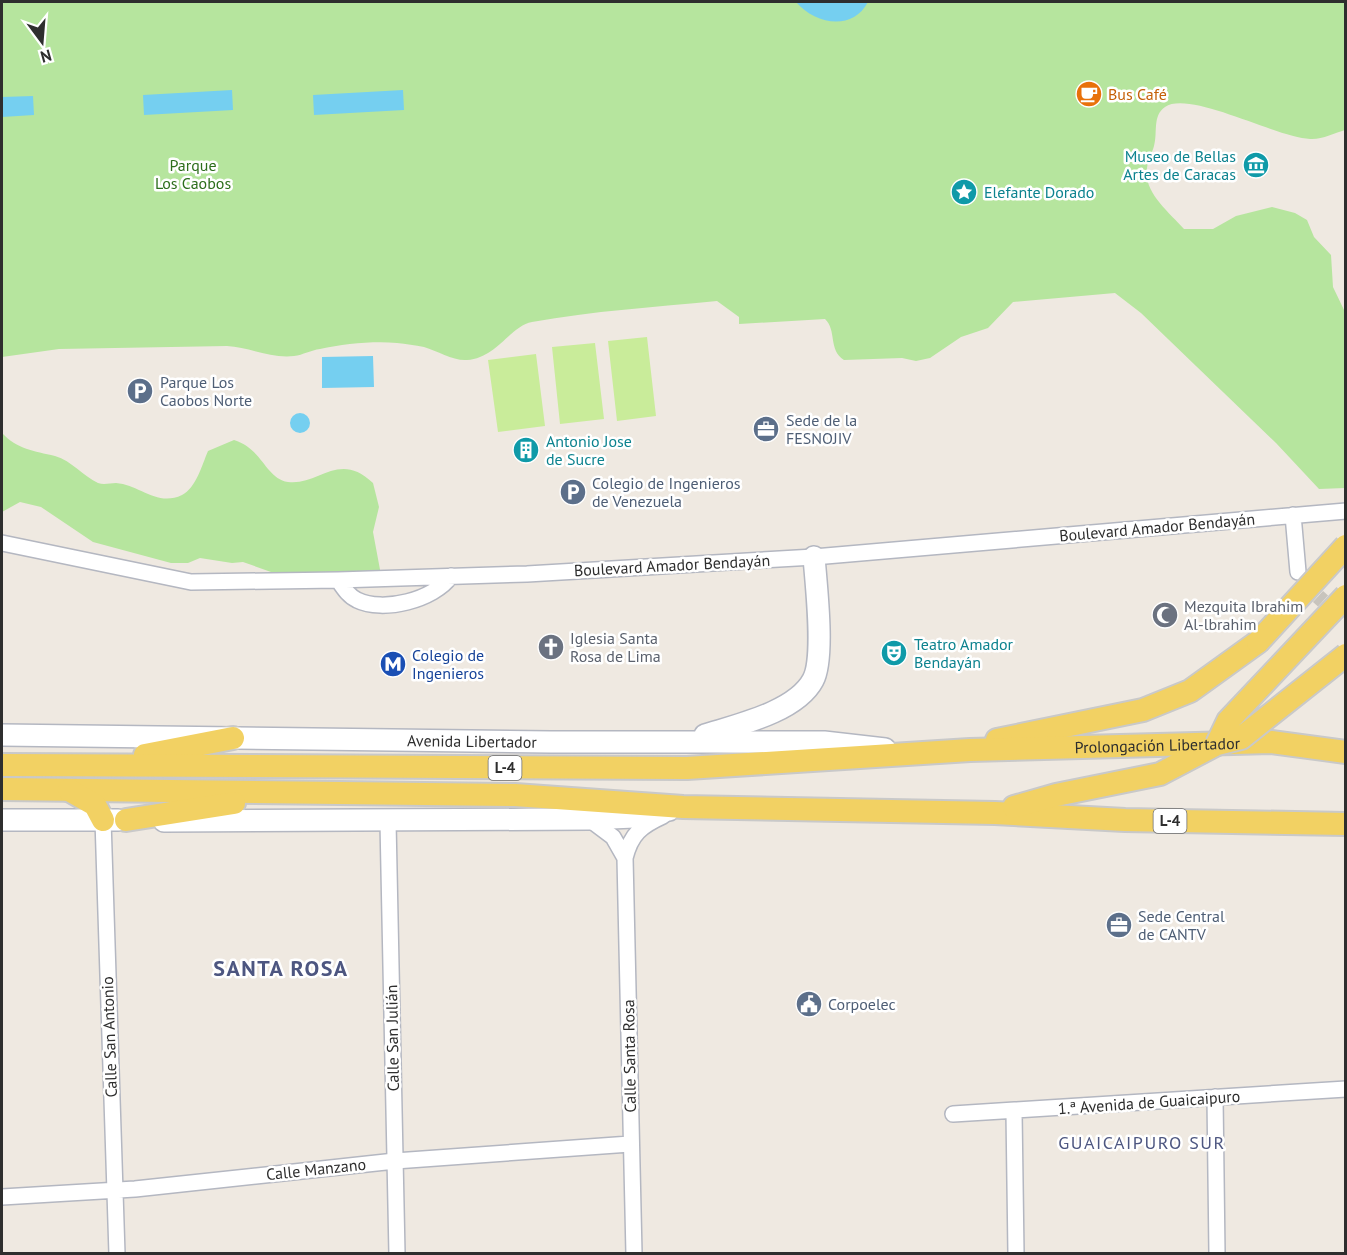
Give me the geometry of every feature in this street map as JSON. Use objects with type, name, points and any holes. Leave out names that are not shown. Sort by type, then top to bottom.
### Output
[{"type":"main road","name":"L-4","points":[[970,750],[985,743],[1036,730],[1107,720],[1143,710],[1190,691],[1258,642],[1346,546]]},
{"type":"main road","points":[[682,742],[762,717],[802,694],[813,681],[819,659],[814,556]]},
{"type":"main road","points":[[1217,744],[1228,721],[1332,600]]},
{"type":"main road","points":[[995,813],[1056,795],[1160,774],[1217,744],[1241,738],[1346,655]]},
{"type":"main road","name":"Avenida Libertador","points":[[12,735],[824,742],[880,749],[940,752]]},
{"type":"main road","name":"L-4","points":[[69,765],[164,752],[233,738]]},
{"type":"main road","name":"L-4","points":[[1271,742],[1346,745]]},
{"type":"main road","name":"Prolongación Libertador","points":[[970,750],[1271,742],[1346,752]]},
{"type":"main road","name":"Avenida Libertador","points":[[2,765],[687,768],[970,750]]},
{"type":"main road","name":"L-4","points":[[2,789],[514,795],[683,807],[995,813],[1125,820],[1346,824]]},
{"type":"main road","points":[[68,790],[95,806],[103,820]]},
{"type":"main road","name":"L-4","points":[[126,820],[178,810],[311,792]]},
{"type":"main road","name":"L-4","points":[[2,820],[388,822],[589,819],[634,817],[683,807]]},
{"type":"street","name":"Boulevard Amador Bendayán","points":[[2,543],[191,582],[338,580],[814,556],[1346,511]]},
{"type":"street","points":[[1293,515],[1298,572]]},
{"type":"street","points":[[338,580],[348,594],[369,604],[412,602],[444,586],[451,576]]},
{"type":"street","points":[[2,727],[12,735]]},
{"type":"street","name":"Calle Santa Rosa","points":[[634,1254],[625,858],[629,840],[638,829],[683,807]]},
{"type":"street","points":[[589,819],[612,837],[625,858]]},
{"type":"street","name":"Calle San Antonio","points":[[103,820],[117,1254]]},
{"type":"street","name":"Calle San Julián","points":[[388,822],[397,1254]]},
{"type":"street","name":"1.ª Avenida de Guaicaipuro","points":[[953,1114],[1014,1112],[1346,1089]]},
{"type":"street","points":[[1215,1097],[1217,1254]]},
{"type":"street","points":[[1014,1112],[1016,1254]]},
{"type":"street","name":"Calle Manzano","points":[[2,1197],[114,1190],[395,1161],[630,1144]]},
{"type":"green space","name":"Parque Los Caobos","points":[[2,2],[1345,2],[1345,130],[1314,139],[1295,137],[1213,109],[1177,103],[1165,107],[1158,115],[1147,177],[1158,201],[1184,229],[1213,229],[1236,216],[1272,207],[1295,213],[1307,220],[1314,237],[1331,255],[1333,287],[1345,312],[1345,488],[1319,489],[1276,443],[1141,313],[1115,293],[1013,302],[988,328],[961,337],[930,358],[916,361],[902,358],[844,360],[836,351],[831,329],[825,319],[739,324],[739,317],[717,301],[601,312],[532,322],[517,329],[487,354],[467,360],[421,346],[378,342],[358,343],[286,356],[227,346],[59,349],[2,357]]},
{"type":"green space","points":[[647,337],[656,416],[617,421],[608,341]]},
{"type":"green space","points":[[595,343],[604,419],[560,424],[552,347]]},
{"type":"green space","points":[[536,354],[545,426],[498,432],[488,360]]},
{"type":"green space","points":[[2,433],[20,446],[61,458],[98,483],[125,485],[156,497],[165,498],[173,498],[187,492],[198,476],[208,451],[234,440],[244,444],[258,456],[274,475],[288,482],[299,482],[339,469],[350,469],[373,483],[379,507],[373,532],[381,575],[288,578],[243,562],[232,563],[200,558],[188,563],[171,563],[93,542],[41,507],[20,502],[2,512]]},
{"type":"water","points":[[796,2],[868,2],[853,18],[833,22],[813,16]]},
{"type":"water","points":[[232,90],[233,110],[144,115],[143,95]]},
{"type":"water","points":[[403,90],[404,110],[314,115],[313,95]]},
{"type":"water","points":[[33,96],[34,115],[2,117],[2,97]]},
{"type":"water","points":[[373,356],[374,387],[322,388],[322,357]]},
{"type":"water","points":[[300,413],[307,416],[310,423],[307,430],[300,433],[293,430],[290,423],[293,416]]},
{"type":"tunnel","points":[[1301,581],[1323,601]]},
{"type":"place","name":"Bus Café","points":[[1089,94]]},
{"type":"place","name":"Museo de Bellas Artes de Caracas","points":[[1256,165]]},
{"type":"place","name":"Elefante Dorado","points":[[964,192]]},
{"type":"place","name":"Parque Los Caobos Norte","points":[[140,391]]},
{"type":"place","name":"Sede de la FESNOJIV","points":[[766,429]]},
{"type":"place","name":"Antonio Jose de Sucre","points":[[526,450]]},
{"type":"place","name":"Colegio de Ingenieros de Venezuela","points":[[573,492]]},
{"type":"place","name":"Mezquita Ibrahim Al-lbrahim","points":[[1165,615]]},
{"type":"place","name":"Iglesia Santa Rosa de Lima","points":[[551,647]]},
{"type":"place","name":"Teatro Amador Bendayán","points":[[894,653]]},
{"type":"place","name":"Colegio de Ingenieros","points":[[393,664]]},
{"type":"place","name":"Sede Central de CANTV","points":[[1119,925]]},
{"type":"place","name":"Corpoelec","points":[[809,1004]]},
{"type":"district","name":"SANTA ROSA","points":[[281,968]]},
{"type":"district","name":"GUAICAIPURO SUR","points":[[1142,1143]]}]
